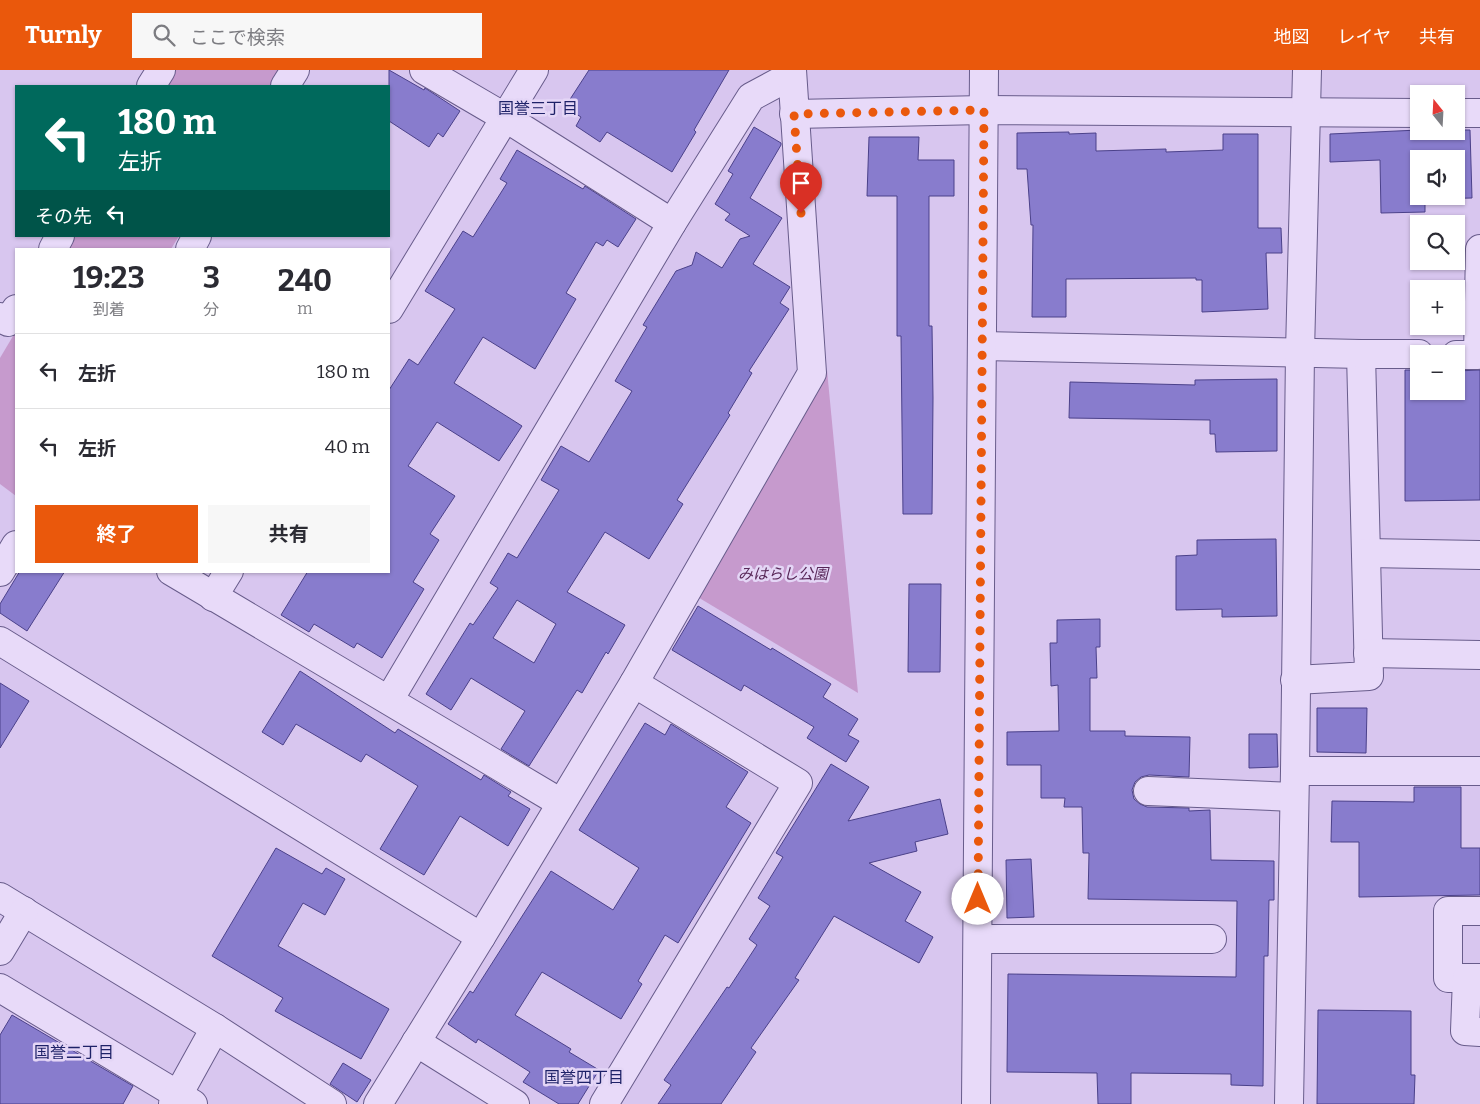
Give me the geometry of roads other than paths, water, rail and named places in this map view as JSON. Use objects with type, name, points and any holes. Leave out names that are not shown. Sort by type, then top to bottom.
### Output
[{"type":"street","points":[[152,85],[161,70]]},
{"type":"street","points":[[286,85],[295,70]]},
{"type":"street","points":[[424,70],[506,118],[672,224]]},
{"type":"street","points":[[390,307],[534,70]]},
{"type":"street","points":[[976,1104],[984,70]]},
{"type":"street","points":[[1289,1104],[1300,352],[1308,70]]},
{"type":"street","points":[[378,1104],[634,683],[812,372],[792,72],[751,97],[672,224],[389,700]]},
{"type":"street","points":[[794,114],[984,110],[1410,113]]},
{"type":"street","points":[[1465,113],[1480,113]]},
{"type":"street","points":[[191,248],[197,237]]},
{"type":"street","points":[[1465,355],[1478,355],[1480,249]]},
{"type":"street","points":[[0,317],[8,322],[15,311]]},
{"type":"street","points":[[982,346],[1410,354]]},
{"type":"street","points":[[1295,680],[1369,676],[1361,354]]},
{"type":"street","points":[[0,570],[15,547]]},
{"type":"street","points":[[1366,554],[1480,555]]},
{"type":"street","points":[[174,573],[560,804]]},
{"type":"street","points":[[213,597],[228,573]]},
{"type":"street","points":[[0,641],[481,937]]},
{"type":"street","points":[[1368,653],[1480,655]]},
{"type":"street","points":[[604,1104],[798,783],[634,683]]},
{"type":"street","points":[[1295,771],[1480,771]]},
{"type":"street","points":[[1148,791],[1294,798]]},
{"type":"street","points":[[0,897],[216,1028],[332,1104]]},
{"type":"street","points":[[0,951],[24,911]]},
{"type":"street","points":[[1480,911],[1448,911],[1448,978],[1474,978],[1465,1031],[1480,1032]]},
{"type":"street","points":[[978,939],[1212,938]]},
{"type":"street","points":[[0,988],[182,1101],[216,1028]]},
{"type":"street","points":[[416,1042],[515,1104]]},
{"type":"district","name":"国誉三丁目","points":[[538,108]]},
{"type":"district","name":"国誉二丁目","points":[[74,1052]]},
{"type":"district","name":"国誉四丁目","points":[[584,1077]]},
{"type":"park label","name":"みはらし公園","points":[[783,574]]}]
